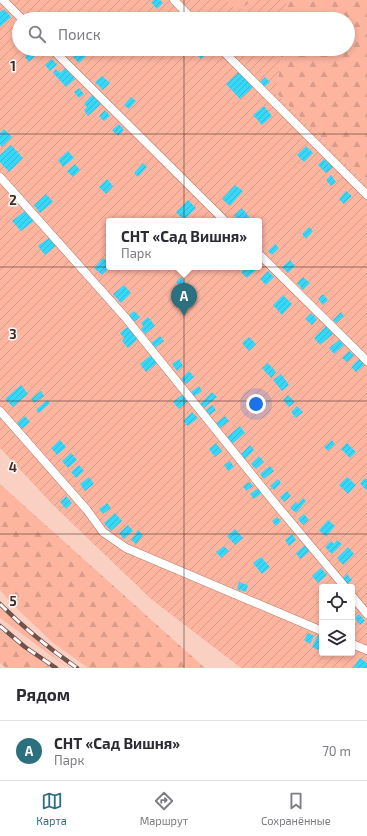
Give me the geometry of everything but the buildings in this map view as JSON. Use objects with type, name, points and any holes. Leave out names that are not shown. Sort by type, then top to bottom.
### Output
[{"type":"street","points":[[3,0],[15,12]]},
{"type":"street","points":[[174,0],[185,12]]},
{"type":"street","points":[[59,56],[222,218]]},
{"type":"street","points":[[228,56],[367,195]]},
{"type":"street","points":[[0,177],[125,317],[274,502],[342,584]]},
{"type":"street","points":[[262,257],[367,361]]},
{"type":"street","points":[[0,411],[87,510],[103,532],[126,548],[319,630]]},
{"type":"street","points":[[355,600],[367,614]]},
{"type":"street","points":[[355,645],[367,650]]},
{"type":"green space","points":[[0,0],[227,0],[238,11],[254,0],[287,0],[286,12],[12,12],[12,56],[281,56],[276,93],[367,184],[367,668],[241,668],[151,599],[52,504],[0,448]]},
{"type":"green space","points":[[227,0],[254,0],[238,11]]},
{"type":"green space","points":[[287,0],[367,0],[367,184],[276,93],[281,56],[355,56],[355,12],[286,12]]},
{"type":"green space","points":[[0,484],[205,668],[88,668],[52,642],[12,604],[0,590]]},
{"type":"green space","points":[[0,608],[68,668],[0,618]]},
{"type":"green space","points":[[0,630],[51,668],[6,668],[0,663]]},
{"type":"railway","points":[[0,604],[37,638],[77,668]]},
{"type":"railway","points":[[0,626],[25,647],[56,668]]},
{"type":"place","name":"СНТ «Сад Вишня»","points":[[184,316]]}]
